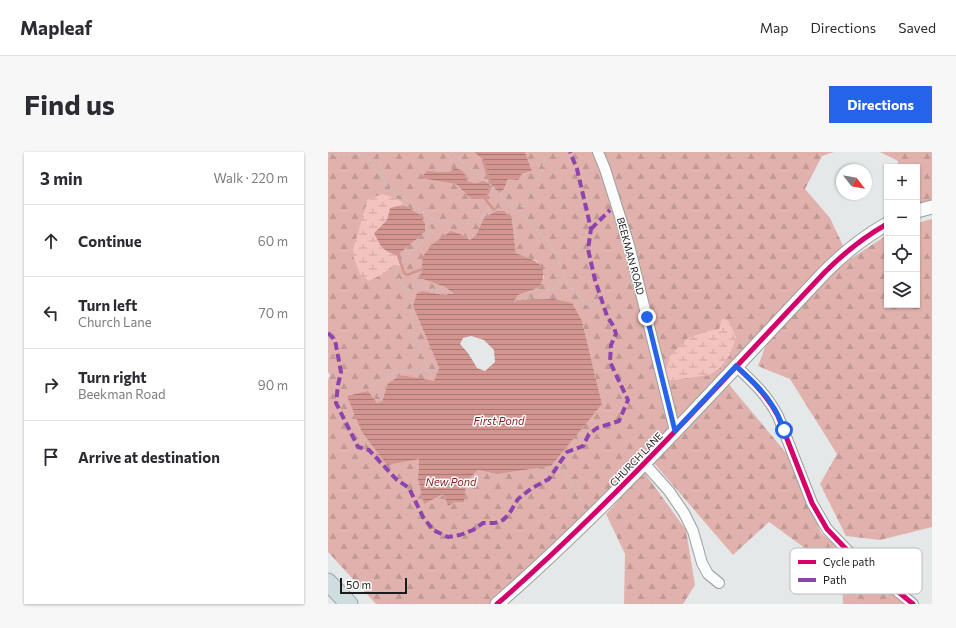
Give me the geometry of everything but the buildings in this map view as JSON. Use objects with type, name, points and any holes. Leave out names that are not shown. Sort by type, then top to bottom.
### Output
[{"type":"highway","points":[[328,582],[349,604]]},
{"type":"street","name":"BEEKMAN ROAD","points":[[598,152],[605,169],[629,245],[675,431]]},
{"type":"street","points":[[920,210],[932,207]]},
{"type":"street","name":"CHURCH LANE","points":[[497,604],[589,519],[675,431],[825,272],[859,241],[884,226]]},
{"type":"street","points":[[736,366],[762,392],[772,405],[778,416],[812,503],[827,529],[845,548]]},
{"type":"street","points":[[644,463],[669,491],[684,512],[693,531],[702,563],[708,574],[719,583]]},
{"type":"street","points":[[900,594],[912,604]]},
{"type":"path","points":[[378,152],[386,185]]},
{"type":"path","points":[[451,152],[524,215],[552,247],[566,279],[587,305],[602,301]]},
{"type":"path","points":[[508,202],[525,207],[532,184],[541,174],[544,158],[542,152]]},
{"type":"path","points":[[328,155],[366,154],[386,185],[433,219],[448,223],[460,224],[477,222],[488,213],[495,211],[508,202]]},
{"type":"path","points":[[382,401],[373,385],[394,373],[413,368],[429,372],[413,333],[413,314],[410,298],[395,272],[410,253],[426,238],[433,219]]},
{"type":"path","points":[[514,301],[538,296],[555,288],[560,279],[566,279]]},
{"type":"path","points":[[405,289],[419,286],[453,293]]},
{"type":"path","points":[[563,468],[589,519]]},
{"type":"green space","points":[[328,152],[474,152],[483,160],[491,185],[504,189],[508,179],[532,171],[525,152],[834,152],[822,156],[805,189],[830,218],[846,252],[497,604],[376,604],[328,552],[328,380],[330,375],[328,372]],"holes":[[[427,171],[463,171],[468,181],[475,183],[483,181],[471,199],[456,184]],[[368,199],[397,199],[419,214],[425,232],[398,255],[400,266],[394,264],[381,275],[361,224]],[[483,220],[512,220],[516,253],[537,261],[544,276],[540,287],[518,295],[514,301],[554,299],[582,321],[602,404],[496,474],[478,470],[466,482],[455,502],[448,506],[443,494],[424,503],[418,480],[419,459],[367,392],[377,403],[382,401],[388,383],[401,375],[434,382],[439,368],[413,306],[423,291],[444,295],[453,293],[445,287],[423,279],[462,235],[470,240],[476,235]]]},
{"type":"green space","points":[[880,152],[932,152],[932,204],[920,207],[920,164],[898,164],[898,161]]},
{"type":"green space","points":[[383,194],[397,199],[406,206],[390,208],[387,220],[374,233],[378,242],[385,250],[398,255],[400,266],[394,264],[381,275],[369,281],[360,274],[352,253],[368,199]]},
{"type":"green space","points":[[932,219],[932,527],[880,540],[846,536],[820,484],[837,454],[790,379],[758,366],[767,342],[843,264],[884,237],[884,308],[920,308],[920,222]]},
{"type":"green space","points":[[722,319],[728,320],[736,337],[730,355],[720,368],[709,375],[667,381],[666,371],[670,356],[688,338],[719,329]]},
{"type":"green space","points":[[727,382],[792,460],[821,533],[839,548],[805,548],[769,522],[733,555],[653,462]]},
{"type":"green space","points":[[644,472],[686,530],[695,585],[683,604],[624,604],[625,554],[606,514]]},
{"type":"green space","points":[[843,594],[895,594],[907,604],[843,604]]},
{"type":"water","points":[[474,152],[525,152],[532,171],[522,174],[518,180],[508,179],[504,189],[499,193],[491,185],[485,199],[471,199],[456,184],[421,178],[427,171],[449,172],[455,168],[463,171],[468,181],[475,183],[483,181],[491,184],[483,160]]},
{"type":"water","points":[[406,206],[419,214],[425,223],[425,232],[398,255],[385,250],[378,242],[374,233],[387,220],[390,208]]},
{"type":"water","name":"First Pond","points":[[495,211],[504,211],[512,220],[516,253],[535,261],[542,267],[543,278],[540,287],[518,295],[515,300],[554,299],[572,303],[582,321],[602,404],[551,466],[496,474],[478,470],[466,482],[464,502],[455,502],[448,506],[443,494],[424,504],[418,480],[419,459],[387,465],[362,432],[347,396],[368,391],[377,403],[382,401],[388,383],[401,375],[434,381],[439,368],[413,306],[417,293],[423,291],[444,295],[453,293],[445,287],[423,279],[421,275],[423,256],[434,243],[451,231],[470,240],[476,235],[483,220]],"holes":[[[471,336],[484,340],[494,350],[495,362],[485,371],[477,368],[468,353],[460,344],[463,338]]]},
{"type":"waterway","points":[[483,160],[491,185],[485,199],[495,211]]},
{"type":"waterway","points":[[398,255],[404,273],[407,275],[422,269]]},
{"type":"marked path","points":[[328,333],[335,340],[341,372],[336,403],[358,447],[369,450],[396,479],[409,488],[423,517],[433,530],[448,537],[460,535],[473,530],[483,523],[495,523],[503,520],[509,514],[518,499],[532,488],[549,479],[567,452],[583,446],[589,434],[597,428],[619,421],[628,400],[610,362],[611,345],[616,334],[614,327],[607,316],[595,280],[588,249],[591,229],[577,169],[570,152]]},
{"type":"marked path","points":[[591,229],[610,210]]},
{"type":"cycle path","points":[[497,604],[583,525],[624,484],[832,265],[862,240],[884,226]]},
{"type":"cycle path","points":[[736,366],[754,383],[774,408],[812,503],[827,529],[845,548]]},
{"type":"cycle path","points":[[901,594],[913,604]]},
{"type":"route","points":[[647,317],[675,431],[736,366],[762,392],[772,405],[784,430]]},
{"type":"water label","name":"New Pond","points":[[451,482]]}]
